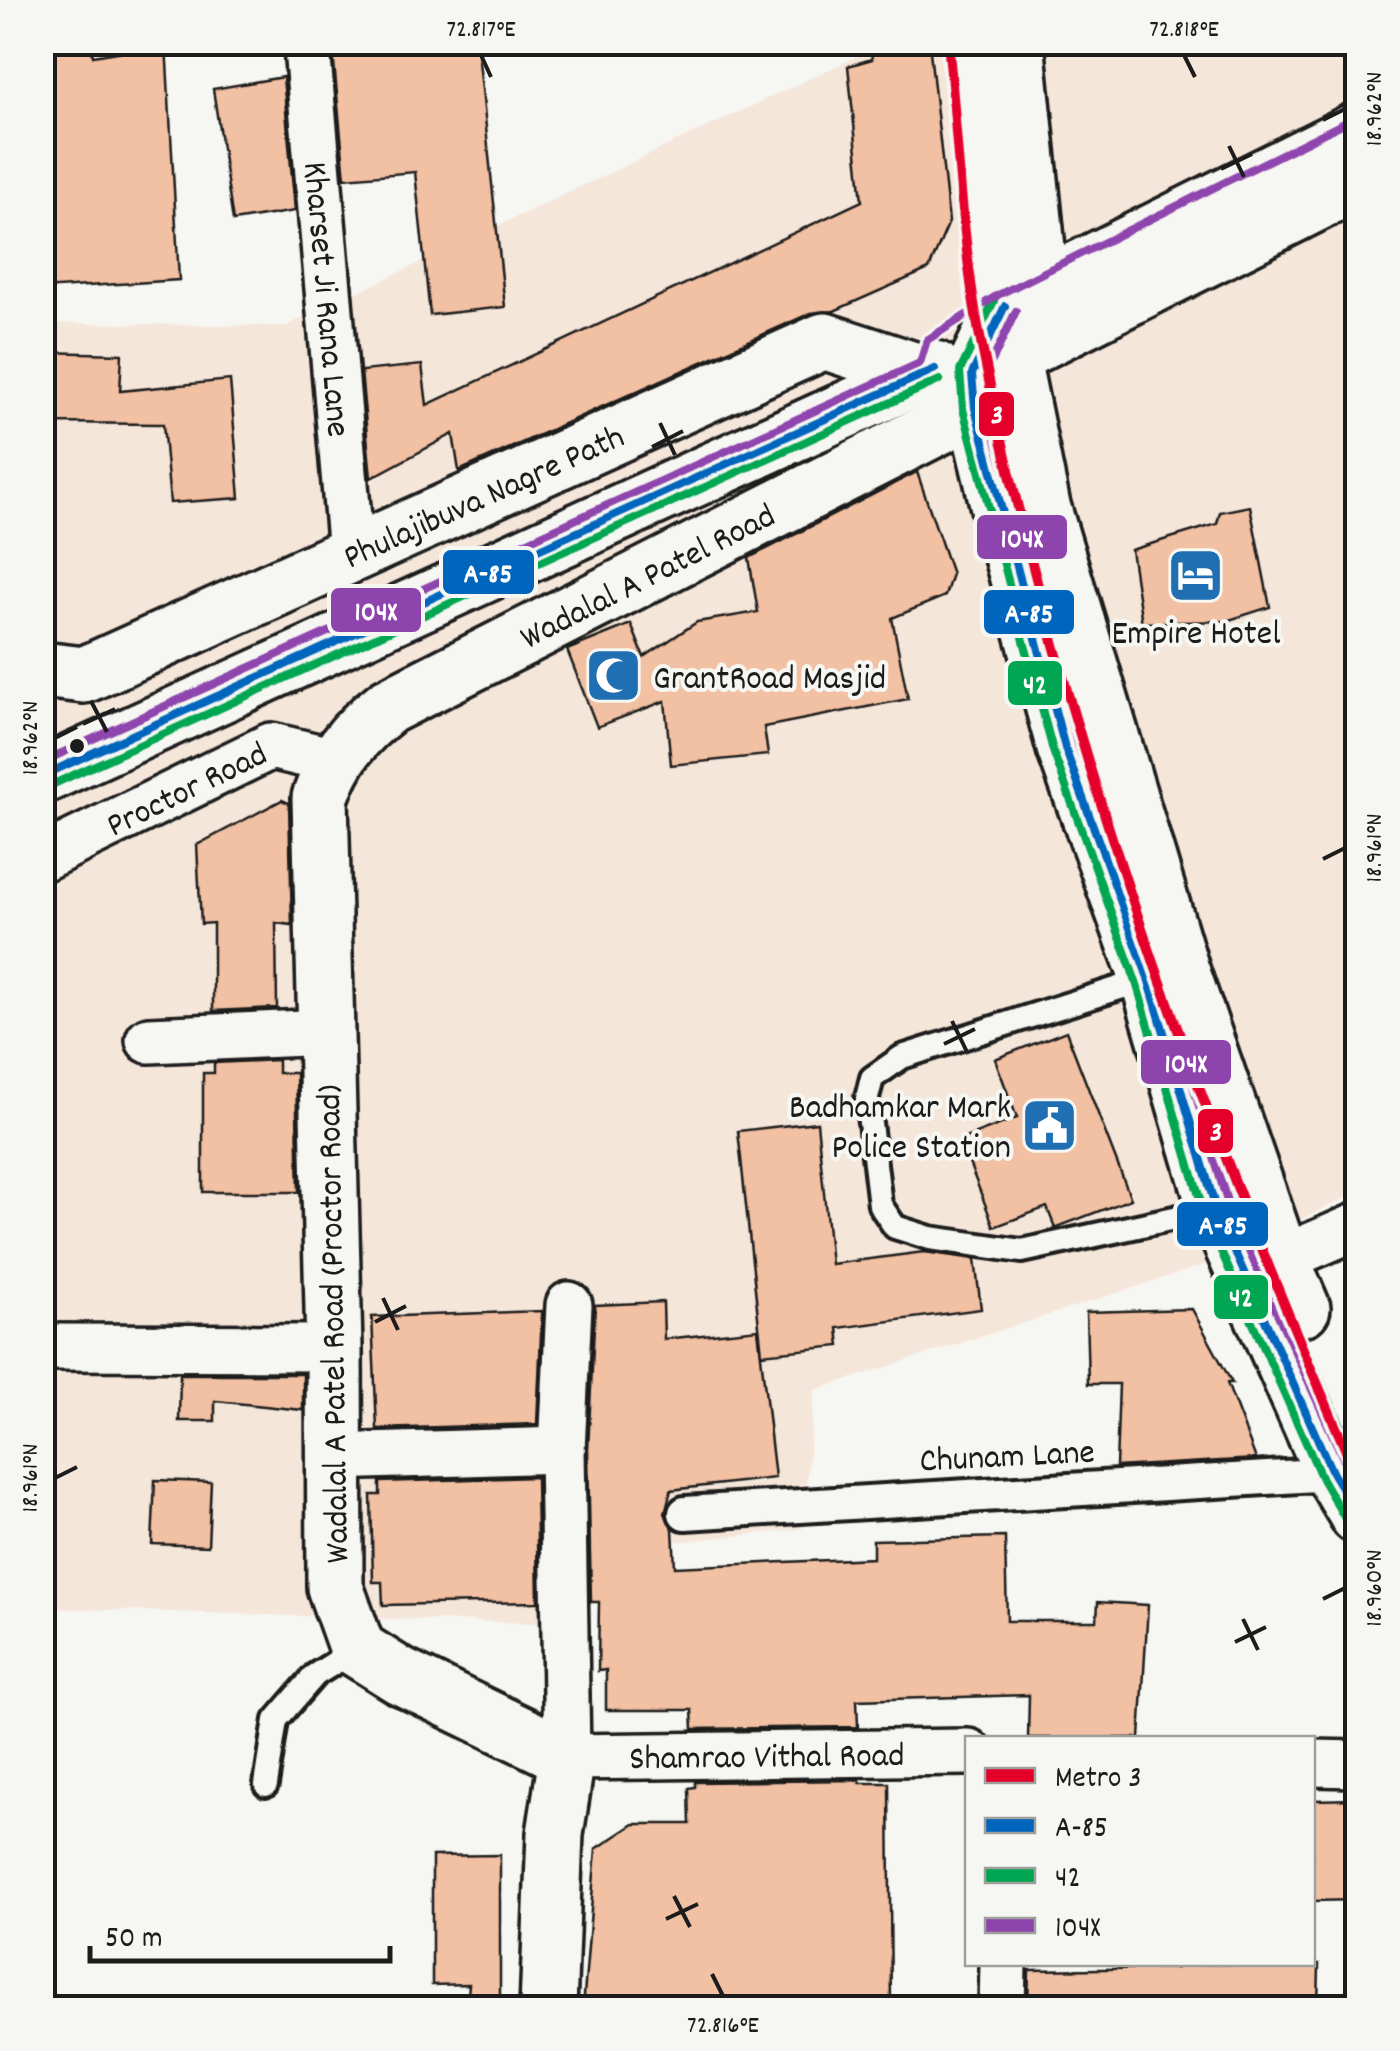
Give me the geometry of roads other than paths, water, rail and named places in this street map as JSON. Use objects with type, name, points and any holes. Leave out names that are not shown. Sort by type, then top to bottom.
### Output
[{"type":"main road","points":[[976,42],[972,357],[1042,506],[1165,974],[1216,1208],[1351,1473]]},
{"type":"main road","points":[[972,357],[1016,42]]},
{"type":"main road","points":[[972,357],[1358,130]]},
{"type":"main road","points":[[42,776],[1358,182]]},
{"type":"main road","name":"Phulajibuva Nagre Path","points":[[42,670],[84,675],[824,341],[972,357]]},
{"type":"main road","name":"Wadalal A Patel Road","points":[[334,761],[356,731],[388,706],[972,357]]},
{"type":"main road","name":"Wadalal A Patel Road (Proctor Road)","points":[[334,761],[320,798],[334,1348],[335,1587],[357,1649]]},
{"type":"main road","points":[[1165,974],[1281,1258],[1351,1473]]},
{"type":"main road","points":[[357,1649],[400,1676],[567,1757],[556,1834],[548,2008]]},
{"type":"street","name":"Kharset Ji Rana Lane","points":[[308,48],[351,553]]},
{"type":"street","name":"Proctor Road","points":[[42,858],[272,746],[334,761]]},
{"type":"street","points":[[149,1040],[327,1032]]},
{"type":"street","points":[[1281,1258],[1358,1226]]},
{"type":"street","points":[[567,1757],[562,1450],[568,1305]]},
{"type":"street","points":[[42,1347],[334,1348]]},
{"type":"street","points":[[334,1457],[562,1450]]},
{"type":"street","name":"Chunam Lane","points":[[686,1513],[1351,1473]]},
{"type":"street","name":"Shamrao Vithal Road","points":[[567,1757],[965,1752]]},
{"type":"street","points":[[1315,1762],[1358,1764]]},
{"type":"street","points":[[1002,1966],[1002,2008]]},
{"type":"lane","points":[[1165,974],[902,1057],[872,1078],[867,1098],[880,1205],[894,1227],[930,1238],[1022,1252],[1216,1208]]},
{"type":"lane","points":[[266,1785],[276,1720],[315,1675],[357,1649]]},
{"type":"metro line","name":"3","points":[[948,42],[965,232],[981,342],[1013,488],[1051,633],[1139,920],[1189,1061],[1358,1478]]},
{"type":"place","name":"Empire Hotel","points":[[1196,575]]},
{"type":"place","name":"GrantRoad Masjid","points":[[614,676]]},
{"type":"place","name":"Badhamkar Mark Police Station","points":[[1050,1125]]}]
